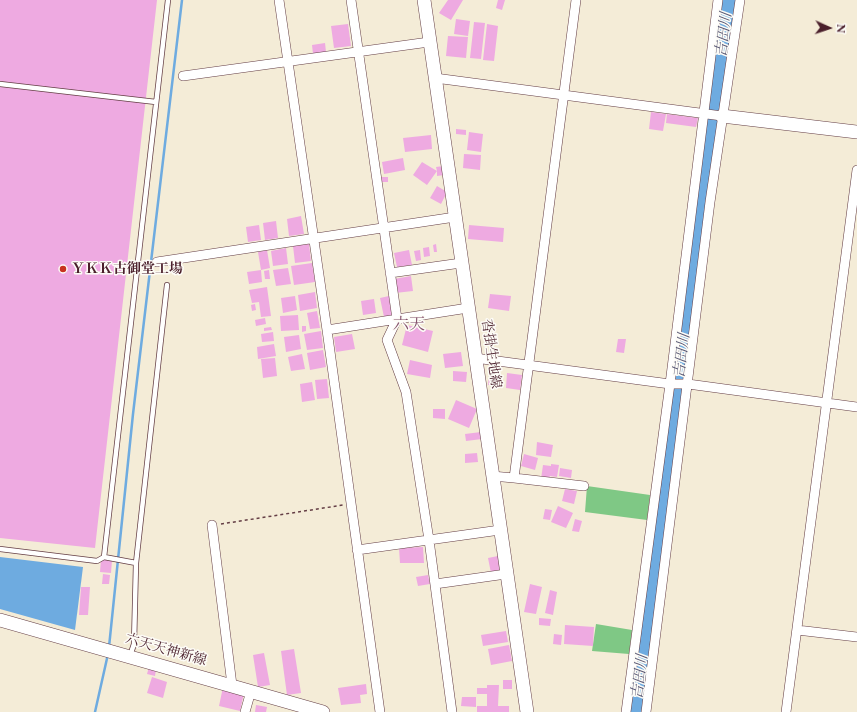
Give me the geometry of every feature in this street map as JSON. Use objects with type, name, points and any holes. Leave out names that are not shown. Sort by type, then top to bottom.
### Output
[{"type":"main road","name":"沓掛生地線","points":[[424,0],[527,712]]},
{"type":"main road","points":[[722,116],[857,132]]},
{"type":"main road","name":"六天天神新線","points":[[0,620],[323,712]]},
{"type":"street","points":[[279,0],[380,712]]},
{"type":"street","points":[[351,0],[397,319],[387,340],[406,392],[429,540],[452,712]]},
{"type":"street","points":[[514,478],[576,0]]},
{"type":"street","points":[[626,712],[670,384],[718,0]]},
{"type":"street","points":[[646,712],[722,116],[740,0]]},
{"type":"street","points":[[183,76],[429,42]]},
{"type":"street","points":[[435,78],[722,116]]},
{"type":"street","points":[[786,712],[857,170]]},
{"type":"street","points":[[157,262],[312,237],[455,217]]},
{"type":"street","points":[[390,273],[461,263]]},
{"type":"street","points":[[327,330],[468,308]]},
{"type":"street","points":[[476,358],[670,384],[687,384],[857,406]]},
{"type":"street","points":[[492,476],[584,486]]},
{"type":"street","points":[[212,525],[232,685]]},
{"type":"street","points":[[357,550],[500,530]]},
{"type":"street","points":[[435,584],[506,574]]},
{"type":"street","points":[[797,630],[857,638]]},
{"type":"street","points":[[245,712],[251,691]]},
{"type":"lane","points":[[104,557],[168,0]]},
{"type":"lane","points":[[0,84],[156,102]]},
{"type":"lane","points":[[130,657],[134,644],[136,563],[167,285]]},
{"type":"lane","points":[[0,549],[97,561],[104,557],[136,563]]},
{"type":"path","points":[[212,525],[351,504]]},
{"type":"green space","points":[[587,486],[650,495],[647,520],[585,512]]},
{"type":"green space","points":[[596,624],[632,630],[629,654],[592,651]]},
{"type":"water","points":[[0,557],[83,567],[75,630],[0,609]]},
{"type":"building","name":"ＹＫＫ古御堂工場","points":[[0,0],[157,0],[95,548],[0,538]]},
{"type":"building","points":[[448,0],[463,0],[451,20],[439,13]]},
{"type":"building","points":[[498,0],[505,0],[502,10],[496,8]]},
{"type":"building","points":[[456,19],[470,21],[468,36],[454,34]]},
{"type":"building","points":[[474,22],[485,23],[481,59],[470,58]]},
{"type":"building","points":[[348,24],[351,46],[334,48],[331,26]]},
{"type":"building","points":[[487,24],[498,26],[494,61],[483,60]]},
{"type":"building","points":[[448,36],[468,37],[466,58],[446,56]]},
{"type":"building","points":[[325,43],[326,52],[313,54],[312,45]]},
{"type":"building","points":[[651,112],[666,114],[663,131],[649,129]]},
{"type":"building","points":[[667,114],[698,118],[696,127],[666,123]]},
{"type":"building","points":[[456,129],[466,130],[466,135],[456,134]]},
{"type":"building","points":[[469,132],[483,134],[481,152],[467,150]]},
{"type":"building","points":[[431,135],[432,149],[405,152],[403,138]]},
{"type":"building","points":[[464,154],[481,155],[480,170],[463,168]]},
{"type":"building","points":[[403,158],[405,170],[384,174],[382,162]]},
{"type":"building","points":[[422,162],[437,171],[427,185],[413,175]]},
{"type":"building","points":[[443,166],[444,175],[437,176],[436,167]]},
{"type":"building","points":[[380,177],[388,177],[388,182],[380,182]]},
{"type":"building","points":[[437,186],[447,192],[441,204],[430,198]]},
{"type":"building","points":[[301,216],[304,234],[289,236],[287,219]]},
{"type":"building","points":[[276,221],[278,238],[265,240],[263,223]]},
{"type":"building","points":[[259,225],[261,240],[248,242],[246,227]]},
{"type":"building","points":[[469,225],[504,228],[503,242],[468,239]]},
{"type":"building","points":[[309,244],[311,261],[295,263],[293,246]]},
{"type":"building","points":[[436,244],[437,252],[434,252],[433,245]]},
{"type":"building","points":[[429,247],[430,256],[424,257],[423,248]]},
{"type":"building","points":[[286,248],[288,264],[273,266],[271,251]]},
{"type":"building","points":[[267,250],[270,268],[261,270],[258,252]]},
{"type":"building","points":[[409,250],[412,265],[397,267],[394,253]]},
{"type":"building","points":[[420,250],[421,260],[416,261],[414,251]]},
{"type":"building","points":[[312,263],[315,282],[294,285],[291,266]]},
{"type":"building","points":[[288,268],[291,284],[276,286],[273,270]]},
{"type":"building","points":[[261,270],[262,282],[249,284],[247,272]]},
{"type":"building","points":[[269,270],[270,279],[265,279],[264,271]]},
{"type":"building","points":[[411,276],[413,291],[395,293],[394,279]]},
{"type":"building","points":[[267,287],[271,316],[261,317],[259,302],[252,303],[249,290]]},
{"type":"building","points":[[315,292],[317,308],[300,311],[298,295]]},
{"type":"building","points":[[490,294],[511,296],[509,311],[488,308]]},
{"type":"building","points":[[295,296],[297,310],[283,313],[281,298]]},
{"type":"building","points":[[389,296],[392,315],[384,317],[380,298]]},
{"type":"building","points":[[374,299],[376,313],[363,315],[361,301]]},
{"type":"building","points":[[255,304],[256,310],[252,311],[251,305]]},
{"type":"building","points":[[317,311],[320,328],[310,329],[307,313]]},
{"type":"building","points":[[298,315],[299,330],[281,331],[280,316]]},
{"type":"building","points":[[265,318],[266,324],[256,326],[255,320]]},
{"type":"building","points":[[407,325],[433,331],[428,352],[402,345]]},
{"type":"building","points":[[302,326],[306,326],[306,331],[302,332]]},
{"type":"building","points":[[271,327],[272,330],[264,331],[264,328]]},
{"type":"building","points":[[321,331],[323,348],[307,350],[304,334]]},
{"type":"building","points":[[273,332],[274,341],[262,342],[261,334]]},
{"type":"building","points":[[352,334],[355,349],[336,352],[334,337]]},
{"type":"building","points":[[299,335],[301,349],[286,352],[284,337]]},
{"type":"building","points":[[618,339],[626,339],[624,353],[616,352]]},
{"type":"building","points":[[274,344],[276,356],[258,359],[257,347]]},
{"type":"building","points":[[323,350],[326,367],[310,370],[307,353]]},
{"type":"building","points":[[461,352],[463,366],[445,368],[443,354]]},
{"type":"building","points":[[302,354],[305,369],[291,371],[288,357]]},
{"type":"building","points":[[275,358],[277,376],[263,378],[261,359]]},
{"type":"building","points":[[410,360],[432,365],[430,378],[407,374]]},
{"type":"building","points":[[453,371],[467,372],[466,382],[453,381]]},
{"type":"building","points":[[507,373],[522,375],[520,390],[506,388]]},
{"type":"building","points":[[489,377],[500,377],[499,386],[488,385]]},
{"type":"building","points":[[327,379],[329,398],[317,399],[315,380]]},
{"type":"building","points":[[312,382],[315,400],[302,402],[300,384]]},
{"type":"building","points":[[456,400],[477,409],[469,428],[448,419]]},
{"type":"building","points":[[433,409],[445,409],[445,419],[433,418]]},
{"type":"building","points":[[481,432],[482,439],[466,441],[465,434]]},
{"type":"building","points":[[537,442],[553,445],[551,457],[536,455]]},
{"type":"building","points":[[477,453],[478,462],[465,463],[465,454]]},
{"type":"building","points":[[524,454],[538,458],[535,470],[521,466]]},
{"type":"building","points":[[551,464],[559,465],[557,477],[550,476],[549,480],[541,479],[543,465],[551,466]]},
{"type":"building","points":[[560,468],[572,470],[571,478],[559,476]]},
{"type":"building","points":[[565,489],[577,491],[574,504],[562,501]]},
{"type":"building","points":[[558,506],[573,513],[566,528],[551,522]]},
{"type":"building","points":[[545,509],[552,510],[550,520],[543,519]]},
{"type":"building","points":[[575,519],[582,521],[579,532],[572,531]]},
{"type":"building","points":[[423,547],[424,563],[400,563],[399,548]]},
{"type":"building","points":[[498,556],[500,571],[491,573],[488,558]]},
{"type":"building","points":[[101,559],[112,560],[111,573],[100,572]]},
{"type":"building","points":[[103,574],[110,575],[109,584],[102,584]]},
{"type":"building","points":[[428,575],[430,584],[418,586],[416,577]]},
{"type":"building","points":[[530,584],[542,587],[536,614],[524,612]]},
{"type":"building","points":[[81,587],[90,587],[88,615],[79,615]]},
{"type":"building","points":[[550,590],[557,592],[553,615],[545,613]]},
{"type":"building","points":[[539,618],[551,619],[550,626],[539,625]]},
{"type":"building","points":[[565,625],[594,627],[593,646],[564,644]]},
{"type":"building","points":[[506,631],[508,642],[483,646],[481,635]]},
{"type":"building","points":[[554,634],[562,635],[561,645],[553,644]]},
{"type":"building","points":[[509,645],[512,661],[491,665],[488,649]]},
{"type":"building","points":[[294,649],[301,693],[287,695],[281,651]]},
{"type":"building","points":[[264,653],[270,685],[258,687],[253,655]]},
{"type":"building","points":[[149,667],[156,669],[155,676],[147,674]]},
{"type":"building","points":[[152,677],[167,682],[163,698],[147,693]]},
{"type":"building","points":[[503,680],[512,680],[512,689],[503,689]]},
{"type":"building","points":[[366,684],[367,694],[360,695],[361,703],[341,705],[338,688]]},
{"type":"building","points":[[487,685],[499,685],[498,706],[509,706],[509,712],[477,712],[477,706],[487,706],[487,694],[477,694],[477,688],[487,688]]},
{"type":"building","points":[[223,687],[244,693],[240,711],[219,706]]},
{"type":"building","points":[[462,697],[476,697],[476,707],[461,706]]},
{"type":"building","points":[[256,705],[267,707],[266,712],[255,712]]},
{"type":"waterway","points":[[109,647],[133,414],[182,0]]},
{"type":"waterway","name":"吉田川","points":[[636,712],[728,0]]},
{"type":"waterway","points":[[95,712],[108,654]]},
{"type":"place","name":"ＹＫＫ古御堂工場","points":[[63,269]]},
{"type":"district","name":"六天","points":[[409,325]]}]
